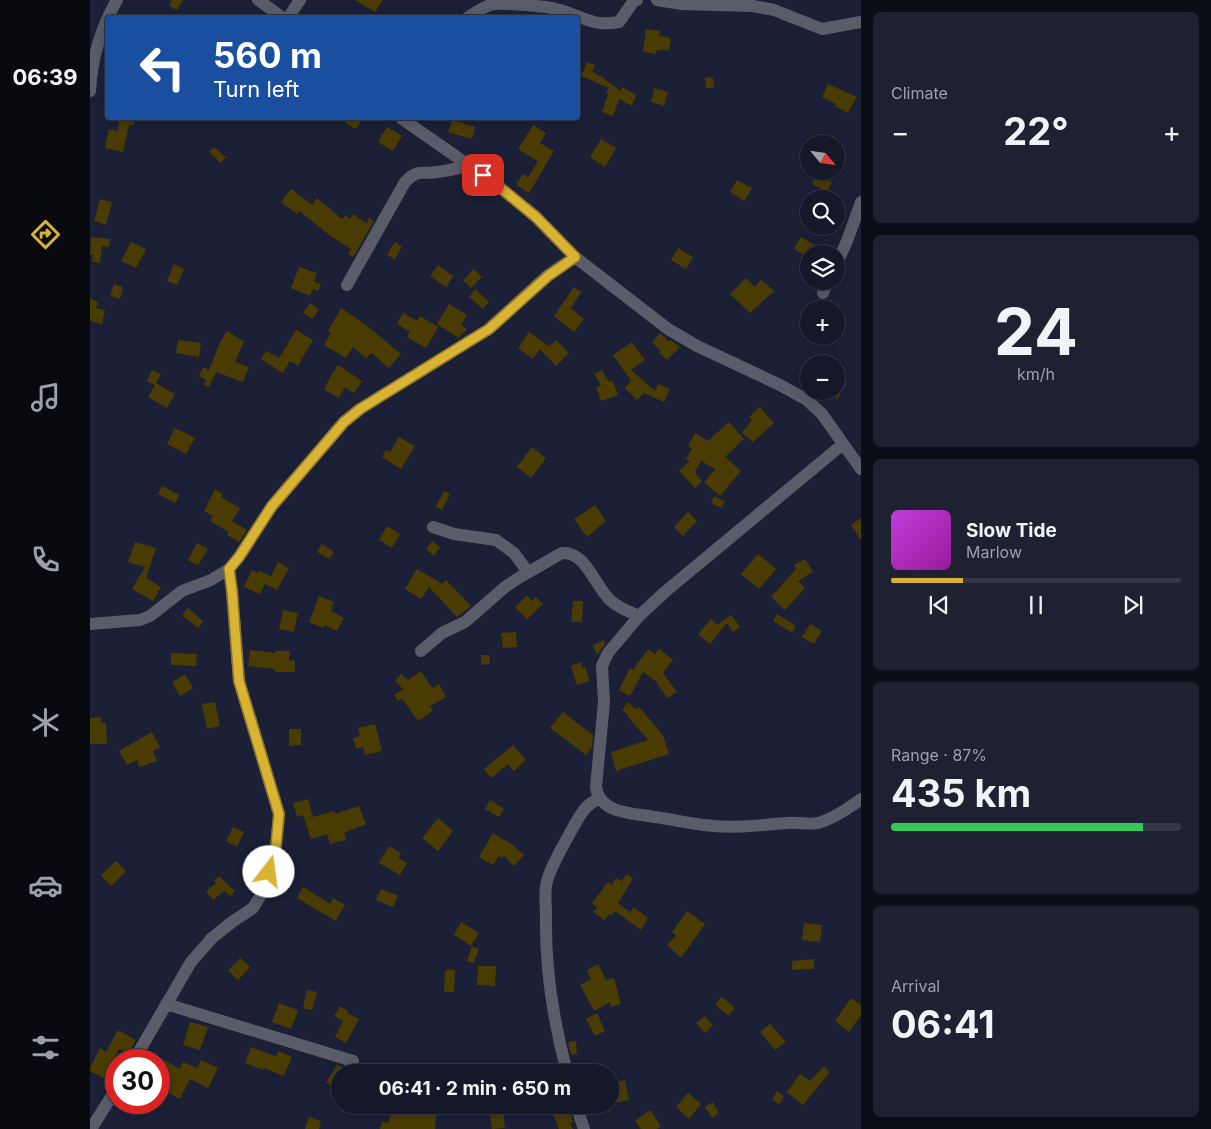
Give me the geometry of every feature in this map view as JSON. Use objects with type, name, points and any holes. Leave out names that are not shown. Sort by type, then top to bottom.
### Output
[{"type":"street","points":[[109,15],[118,0]]},
{"type":"street","points":[[258,0],[279,15]]},
{"type":"street","points":[[290,15],[300,0]]},
{"type":"street","points":[[580,17],[595,23],[610,24],[619,22],[633,2],[637,0]]},
{"type":"street","points":[[657,0],[754,6],[774,10],[822,29],[861,22]]},
{"type":"street","points":[[472,15],[494,4],[507,4],[555,8],[574,15]]},
{"type":"street","points":[[90,91],[91,70],[97,43],[105,24]]},
{"type":"street","points":[[404,120],[497,185],[536,217],[575,257],[668,329],[697,346],[780,385],[807,400],[822,414],[861,469]]},
{"type":"street","points":[[347,284],[405,182],[412,175],[420,172],[435,172],[469,166]]},
{"type":"street","points":[[845,245],[861,202]]},
{"type":"street","points":[[90,624],[140,620],[150,616],[182,591],[211,580],[229,569],[272,506],[344,422],[360,409],[489,329],[548,276],[575,257]]},
{"type":"street","points":[[843,444],[666,591],[639,616],[608,653],[602,666],[604,702],[596,795],[609,806],[620,811],[705,826],[789,822],[809,824],[819,822],[861,799]]},
{"type":"street","points":[[433,527],[454,534],[496,540],[514,553],[528,572]]},
{"type":"street","points":[[421,651],[442,633],[465,622],[505,587],[562,553],[569,552],[582,561],[611,602],[639,616]]},
{"type":"street","points":[[140,1049],[191,962],[207,944],[232,922],[253,908],[266,886],[276,846],[279,814],[239,681],[229,569]]},
{"type":"street","points":[[565,1064],[555,1023],[546,953],[546,890],[551,869],[580,816],[587,806],[599,799]]},
{"type":"street","points":[[166,1004],[353,1061]]},
{"type":"street","points":[[91,1129],[105,1107]]},
{"type":"street","points":[[579,1114],[584,1129]]},
{"type":"building","points":[[172,0],[183,0],[177,10],[169,6]]},
{"type":"building","points":[[355,0],[383,0],[375,12]]},
{"type":"building","points":[[646,29],[660,31],[659,36],[671,38],[669,51],[657,50],[656,54],[643,52]]},
{"type":"building","points":[[587,62],[595,65],[592,72],[620,91],[622,87],[636,95],[632,106],[619,99],[613,116],[602,112],[608,94],[606,92],[609,88],[581,76]]},
{"type":"building","points":[[713,77],[714,88],[706,88],[705,78]]},
{"type":"building","points":[[828,84],[857,97],[848,113],[822,97]]},
{"type":"building","points":[[654,88],[668,92],[664,106],[651,102]]},
{"type":"building","points":[[119,120],[134,120],[134,125],[129,125],[123,152],[105,148],[109,129],[118,131]]},
{"type":"building","points":[[347,120],[362,120],[356,129],[345,123]]},
{"type":"building","points":[[452,120],[475,127],[472,139],[448,132]]},
{"type":"building","points":[[533,125],[546,133],[540,143],[554,151],[529,193],[516,185],[523,174],[528,177],[538,161],[518,149]]},
{"type":"building","points":[[387,127],[402,136],[393,151],[378,142]]},
{"type":"building","points":[[601,139],[616,148],[605,167],[590,157]]},
{"type":"building","points":[[214,147],[226,157],[221,163],[209,152]]},
{"type":"building","points":[[737,180],[752,188],[744,201],[730,192]]},
{"type":"building","points":[[814,180],[828,180],[832,182],[828,190],[823,190],[812,184]]},
{"type":"building","points":[[291,189],[312,205],[317,198],[342,219],[345,215],[350,219],[353,214],[366,223],[369,218],[374,221],[353,257],[348,254],[351,249],[332,237],[299,211],[297,214],[281,202]]},
{"type":"building","points":[[100,199],[112,202],[106,225],[94,221]]},
{"type":"building","points":[[91,237],[110,239],[109,247],[102,246],[100,263],[92,262],[93,255],[90,254]]},
{"type":"building","points":[[801,237],[815,245],[800,245],[800,253],[794,249]]},
{"type":"building","points":[[131,242],[146,249],[136,268],[121,261]]},
{"type":"building","points":[[395,242],[402,246],[395,259],[387,255]]},
{"type":"building","points":[[678,248],[693,257],[686,269],[671,260]]},
{"type":"building","points":[[174,264],[184,269],[177,285],[167,281]]},
{"type":"building","points":[[438,265],[453,276],[446,287],[430,276]]},
{"type":"building","points":[[299,267],[317,273],[314,282],[321,284],[318,291],[313,289],[310,296],[291,288]]},
{"type":"building","points":[[474,269],[482,277],[471,288],[463,280]]},
{"type":"building","points":[[746,278],[755,287],[761,280],[774,291],[750,313],[730,294]]},
{"type":"building","points":[[114,284],[123,287],[120,299],[110,296]]},
{"type":"building","points":[[574,287],[581,292],[571,308],[584,319],[574,332],[554,316]]},
{"type":"building","points":[[475,289],[489,302],[483,309],[469,297]]},
{"type":"building","points":[[90,298],[98,302],[96,308],[105,310],[102,324],[90,321]]},
{"type":"building","points":[[310,303],[319,310],[312,319],[303,313]]},
{"type":"building","points":[[449,304],[467,315],[461,325],[467,329],[459,338],[437,324]]},
{"type":"building","points":[[341,308],[366,325],[401,354],[389,368],[371,353],[366,358],[353,347],[346,358],[324,345],[331,333],[328,331]]},
{"type":"building","points":[[403,313],[417,321],[420,316],[438,327],[426,348],[407,337],[410,332],[397,324]]},
{"type":"building","points":[[296,330],[313,340],[298,366],[290,361],[283,373],[261,359],[266,351],[279,358]]},
{"type":"building","points":[[227,331],[244,341],[235,362],[249,367],[243,382],[216,372],[209,387],[204,385],[206,380],[199,376],[203,367],[209,370],[220,342]]},
{"type":"building","points":[[529,332],[549,346],[556,340],[569,353],[556,366],[540,349],[533,359],[518,348]]},
{"type":"building","points":[[660,333],[669,342],[671,340],[680,347],[667,360],[652,342]]},
{"type":"building","points":[[178,340],[201,343],[199,357],[176,353]]},
{"type":"building","points":[[632,342],[645,360],[631,370],[655,391],[658,384],[670,389],[664,402],[644,393],[637,400],[625,388],[631,381],[613,355]]},
{"type":"building","points":[[338,365],[362,381],[354,393],[345,387],[339,398],[324,390]]},
{"type":"building","points":[[152,370],[161,374],[155,385],[147,381]]},
{"type":"building","points":[[602,370],[609,382],[613,381],[618,395],[601,401],[596,387],[601,385],[594,374]]},
{"type":"building","points":[[156,383],[175,394],[167,408],[148,397]]},
{"type":"building","points":[[760,407],[774,423],[753,442],[742,433],[752,420],[749,417]]},
{"type":"building","points":[[729,422],[744,439],[725,457],[741,471],[720,496],[704,482],[715,469],[701,461],[695,472],[702,481],[695,488],[679,471],[690,461],[686,459],[692,449],[688,446],[695,433],[708,441]]},
{"type":"building","points":[[175,428],[195,438],[186,454],[167,444]]},
{"type":"building","points":[[399,437],[415,446],[401,469],[382,457],[386,450],[390,452]]},
{"type":"building","points":[[532,447],[546,458],[531,478],[517,467]]},
{"type":"building","points":[[162,486],[179,495],[175,503],[158,494]]},
{"type":"building","points":[[215,489],[223,494],[221,497],[240,508],[232,521],[247,530],[239,542],[227,535],[229,532],[210,521],[213,516],[204,511]]},
{"type":"building","points":[[444,491],[450,494],[442,510],[436,507]]},
{"type":"building","points":[[714,496],[725,501],[721,508],[711,503]]},
{"type":"building","points":[[595,505],[606,521],[587,537],[574,519]]},
{"type":"building","points":[[688,512],[697,521],[683,536],[674,527]]},
{"type":"building","points":[[861,518],[861,540],[851,525]]},
{"type":"building","points":[[387,526],[400,534],[392,548],[379,540]]},
{"type":"building","points":[[432,541],[440,547],[434,556],[426,549]]},
{"type":"building","points":[[135,542],[156,548],[146,578],[161,587],[153,601],[132,589],[145,567],[128,562]]},
{"type":"building","points":[[197,543],[208,549],[198,565],[188,560]]},
{"type":"building","points":[[322,544],[334,552],[330,559],[317,552]]},
{"type":"building","points":[[758,554],[776,569],[759,589],[741,574]]},
{"type":"building","points":[[805,559],[813,572],[798,581],[805,588],[785,610],[771,597],[796,569],[794,565]]},
{"type":"building","points":[[278,562],[289,568],[277,590],[265,584],[260,594],[244,587],[252,570],[271,576]]},
{"type":"building","points":[[417,569],[442,584],[446,580],[471,606],[457,617],[429,587],[421,599],[405,589]]},
{"type":"building","points":[[527,595],[532,601],[536,597],[543,604],[527,619],[515,607]]},
{"type":"building","points":[[319,596],[334,602],[331,611],[344,618],[337,631],[325,625],[324,628],[309,622]]},
{"type":"building","points":[[573,601],[583,601],[582,622],[571,622]]},
{"type":"building","points":[[188,608],[203,621],[198,628],[182,615]]},
{"type":"building","points":[[283,610],[298,613],[294,632],[279,629]]},
{"type":"building","points":[[777,614],[796,626],[792,633],[773,621]]},
{"type":"building","points":[[731,615],[740,627],[733,632],[727,623],[710,644],[698,634],[711,619],[717,625]]},
{"type":"building","points":[[810,624],[822,631],[814,644],[802,637]]},
{"type":"building","points":[[516,632],[517,647],[503,648],[501,633]]},
{"type":"building","points":[[604,640],[605,644],[597,655],[593,645]]},
{"type":"building","points":[[648,649],[655,654],[659,649],[673,660],[663,673],[677,692],[668,698],[658,683],[643,672],[630,696],[619,690],[630,668],[633,670]]},
{"type":"building","points":[[250,650],[275,653],[275,651],[290,651],[289,660],[295,661],[295,672],[275,672],[275,669],[248,666]]},
{"type":"building","points":[[171,653],[197,654],[196,666],[171,665]]},
{"type":"building","points":[[481,655],[489,655],[490,664],[481,665]]},
{"type":"building","points":[[581,662],[590,681],[577,685],[571,666]]},
{"type":"building","points":[[421,671],[432,688],[439,684],[446,697],[430,706],[433,711],[418,721],[402,698],[398,701],[394,695],[403,689],[395,681],[401,674],[408,680]]},
{"type":"building","points":[[185,674],[193,688],[180,696],[172,682]]},
{"type":"building","points":[[215,702],[220,726],[207,729],[202,704]]},
{"type":"building","points":[[628,702],[636,709],[639,707],[663,735],[669,754],[616,771],[611,752],[648,740],[622,710]]},
{"type":"building","points":[[563,712],[593,735],[592,747],[586,755],[550,728]]},
{"type":"building","points":[[101,717],[102,723],[106,723],[107,744],[90,744],[90,718]]},
{"type":"building","points":[[375,724],[382,751],[365,755],[363,747],[356,749],[353,738],[360,736],[358,728]]},
{"type":"building","points":[[289,729],[301,729],[301,745],[289,746]]},
{"type":"building","points":[[152,732],[160,747],[153,751],[157,761],[139,767],[137,760],[127,765],[119,751]]},
{"type":"building","points":[[513,745],[526,760],[514,771],[508,764],[491,778],[484,769]]},
{"type":"building","points":[[308,799],[313,817],[334,811],[335,814],[359,806],[366,824],[344,833],[346,840],[330,844],[327,834],[311,839],[303,815],[297,817],[293,803]]},
{"type":"building","points":[[490,800],[504,809],[499,817],[485,809]]},
{"type":"building","points":[[438,818],[453,831],[438,851],[422,838]]},
{"type":"building","points":[[233,827],[244,832],[237,847],[226,841]]},
{"type":"building","points":[[493,833],[513,845],[524,855],[514,866],[504,856],[503,858],[499,856],[493,865],[479,857]]},
{"type":"building","points":[[389,846],[401,853],[398,858],[407,863],[400,875],[379,863]]},
{"type":"building","points":[[116,861],[126,871],[111,886],[101,875]]},
{"type":"building","points":[[626,874],[633,878],[618,903],[630,912],[634,907],[648,918],[641,930],[615,911],[604,920],[593,912],[597,907],[592,903],[608,882],[612,885],[616,878],[622,881]]},
{"type":"building","points":[[219,876],[235,891],[230,896],[224,891],[213,900],[206,891],[216,883],[214,881]]},
{"type":"building","points":[[303,887],[330,904],[333,898],[345,905],[336,921],[297,898]]},
{"type":"building","points":[[381,889],[398,896],[393,907],[376,900]]},
{"type":"building","points":[[687,911],[705,924],[681,958],[667,945],[676,935],[672,932]]},
{"type":"building","points":[[461,922],[479,933],[471,946],[454,935]]},
{"type":"building","points":[[804,923],[822,925],[820,942],[802,940]]},
{"type":"building","points":[[472,946],[479,949],[474,963],[467,961]]},
{"type":"building","points":[[240,958],[250,967],[238,980],[228,971]]},
{"type":"building","points":[[814,959],[814,969],[792,970],[792,961]]},
{"type":"building","points":[[598,964],[606,980],[614,978],[621,1004],[611,1007],[610,1002],[594,1011],[580,985],[591,979],[587,970]]},
{"type":"building","points":[[478,966],[496,966],[495,986],[477,985]]},
{"type":"building","points":[[445,970],[455,970],[454,992],[444,992]]},
{"type":"building","points":[[307,990],[317,992],[312,1010],[303,1008]]},
{"type":"building","points":[[722,997],[735,1008],[728,1016],[715,1004]]},
{"type":"building","points":[[851,998],[861,1005],[861,1015],[849,1032],[835,1021]]},
{"type":"building","points":[[279,1003],[298,1010],[291,1029],[272,1022]]},
{"type":"building","points":[[340,1006],[348,1011],[347,1013],[359,1019],[346,1043],[335,1037],[343,1021],[334,1016]]},
{"type":"building","points":[[597,1013],[605,1031],[595,1036],[586,1019]]},
{"type":"building","points":[[704,1016],[713,1025],[705,1033],[696,1023]]},
{"type":"building","points":[[190,1022],[208,1027],[200,1050],[183,1045]]},
{"type":"building","points":[[770,1024],[786,1042],[775,1050],[760,1032]]},
{"type":"building","points":[[118,1030],[136,1040],[131,1049],[108,1049]]},
{"type":"building","points":[[576,1041],[577,1054],[571,1055],[568,1042]]},
{"type":"building","points":[[251,1047],[272,1055],[277,1056],[279,1051],[292,1057],[284,1076],[245,1063]]},
{"type":"building","points":[[100,1048],[105,1051],[104,1078],[90,1071]]},
{"type":"building","points":[[201,1060],[218,1068],[208,1088],[190,1079],[180,1099],[170,1094],[170,1063],[180,1069],[183,1062],[197,1068]]},
{"type":"building","points":[[824,1066],[830,1072],[803,1105],[787,1092],[800,1074],[810,1081]]},
{"type":"building","points":[[331,1075],[331,1086],[326,1083]]},
{"type":"building","points":[[625,1080],[629,1100],[619,1102],[619,1082]]},
{"type":"building","points":[[777,1091],[784,1096],[779,1104],[772,1100]]},
{"type":"building","points":[[688,1093],[701,1104],[689,1119],[676,1107]]},
{"type":"building","points":[[713,1102],[719,1113],[712,1118],[705,1107]]},
{"type":"building","points":[[650,1110],[661,1126],[657,1129],[641,1129],[635,1121]]},
{"type":"building","points":[[390,1114],[436,1114],[435,1129],[380,1129],[382,1121],[389,1123]]},
{"type":"building","points":[[490,1114],[504,1114],[505,1128],[492,1129]]},
{"type":"building","points":[[553,1114],[571,1114],[573,1122],[570,1123],[573,1129],[559,1129]]},
{"type":"building","points":[[309,1117],[321,1121],[319,1129],[305,1129]]},
{"type":"route","points":[[269,872],[276,846],[279,814],[239,681],[229,569],[272,506],[344,422],[360,409],[489,329],[521,298],[575,257],[536,217],[483,175]]}]
